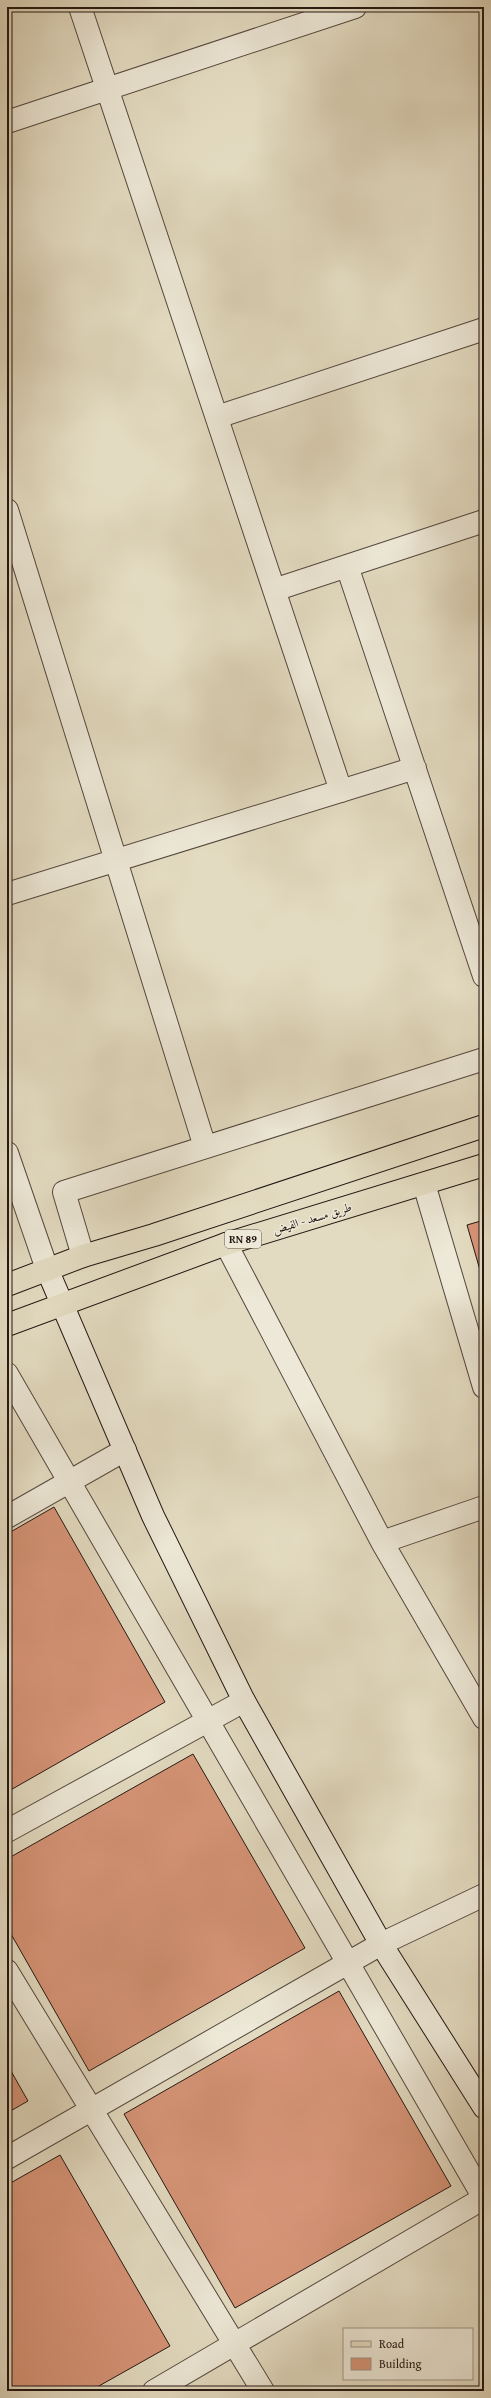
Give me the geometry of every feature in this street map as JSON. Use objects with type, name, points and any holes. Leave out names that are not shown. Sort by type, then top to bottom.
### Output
[{"type":"main road","name":"RN 89","points":[[7,1285],[83,1256],[154,1235],[484,1126]]},
{"type":"main road","name":"طريق مسعد - الفيض","points":[[7,1326],[226,1244],[484,1165]]},
{"type":"street","points":[[80,7],[106,90],[341,791]]},
{"type":"street","points":[[7,122],[355,7]]},
{"type":"street","points":[[217,418],[484,329]]},
{"type":"street","points":[[7,510],[205,1147]]},
{"type":"street","points":[[274,590],[484,521]]},
{"type":"street","points":[[347,566],[484,976]]},
{"type":"street","points":[[7,894],[414,768]]},
{"type":"street","points":[[83,1256],[64,1192],[484,1059]]},
{"type":"street","points":[[7,1153],[47,1269],[64,1304],[153,1516],[244,1701],[381,1944],[484,2107]]},
{"type":"street","points":[[424,1184],[484,1387]]},
{"type":"street","points":[[226,1244],[382,1542],[484,1718]]},
{"type":"street","points":[[7,1374],[484,2198],[154,2391]]},
{"type":"street","points":[[7,1517],[125,1450]]},
{"type":"street","points":[[382,1542],[484,1507]]},
{"type":"street","points":[[7,1831],[244,1701]]},
{"type":"street","points":[[7,2158],[381,1944],[484,1895]]},
{"type":"street","points":[[7,1971],[92,2108],[263,2391]]},
{"type":"building","points":[[484,1220],[484,1284],[467,1225]]},
{"type":"building","points":[[54,1507],[165,1702],[7,1792],[7,1534]]},
{"type":"building","points":[[193,1754],[305,1948],[89,2071],[7,1927],[7,1859]]},
{"type":"building","points":[[339,1991],[451,2186],[235,2308],[124,2114]]},
{"type":"building","points":[[7,2064],[28,2101],[7,2113]]},
{"type":"building","points":[[60,2155],[170,2346],[90,2391],[7,2391],[7,2185]]}]
